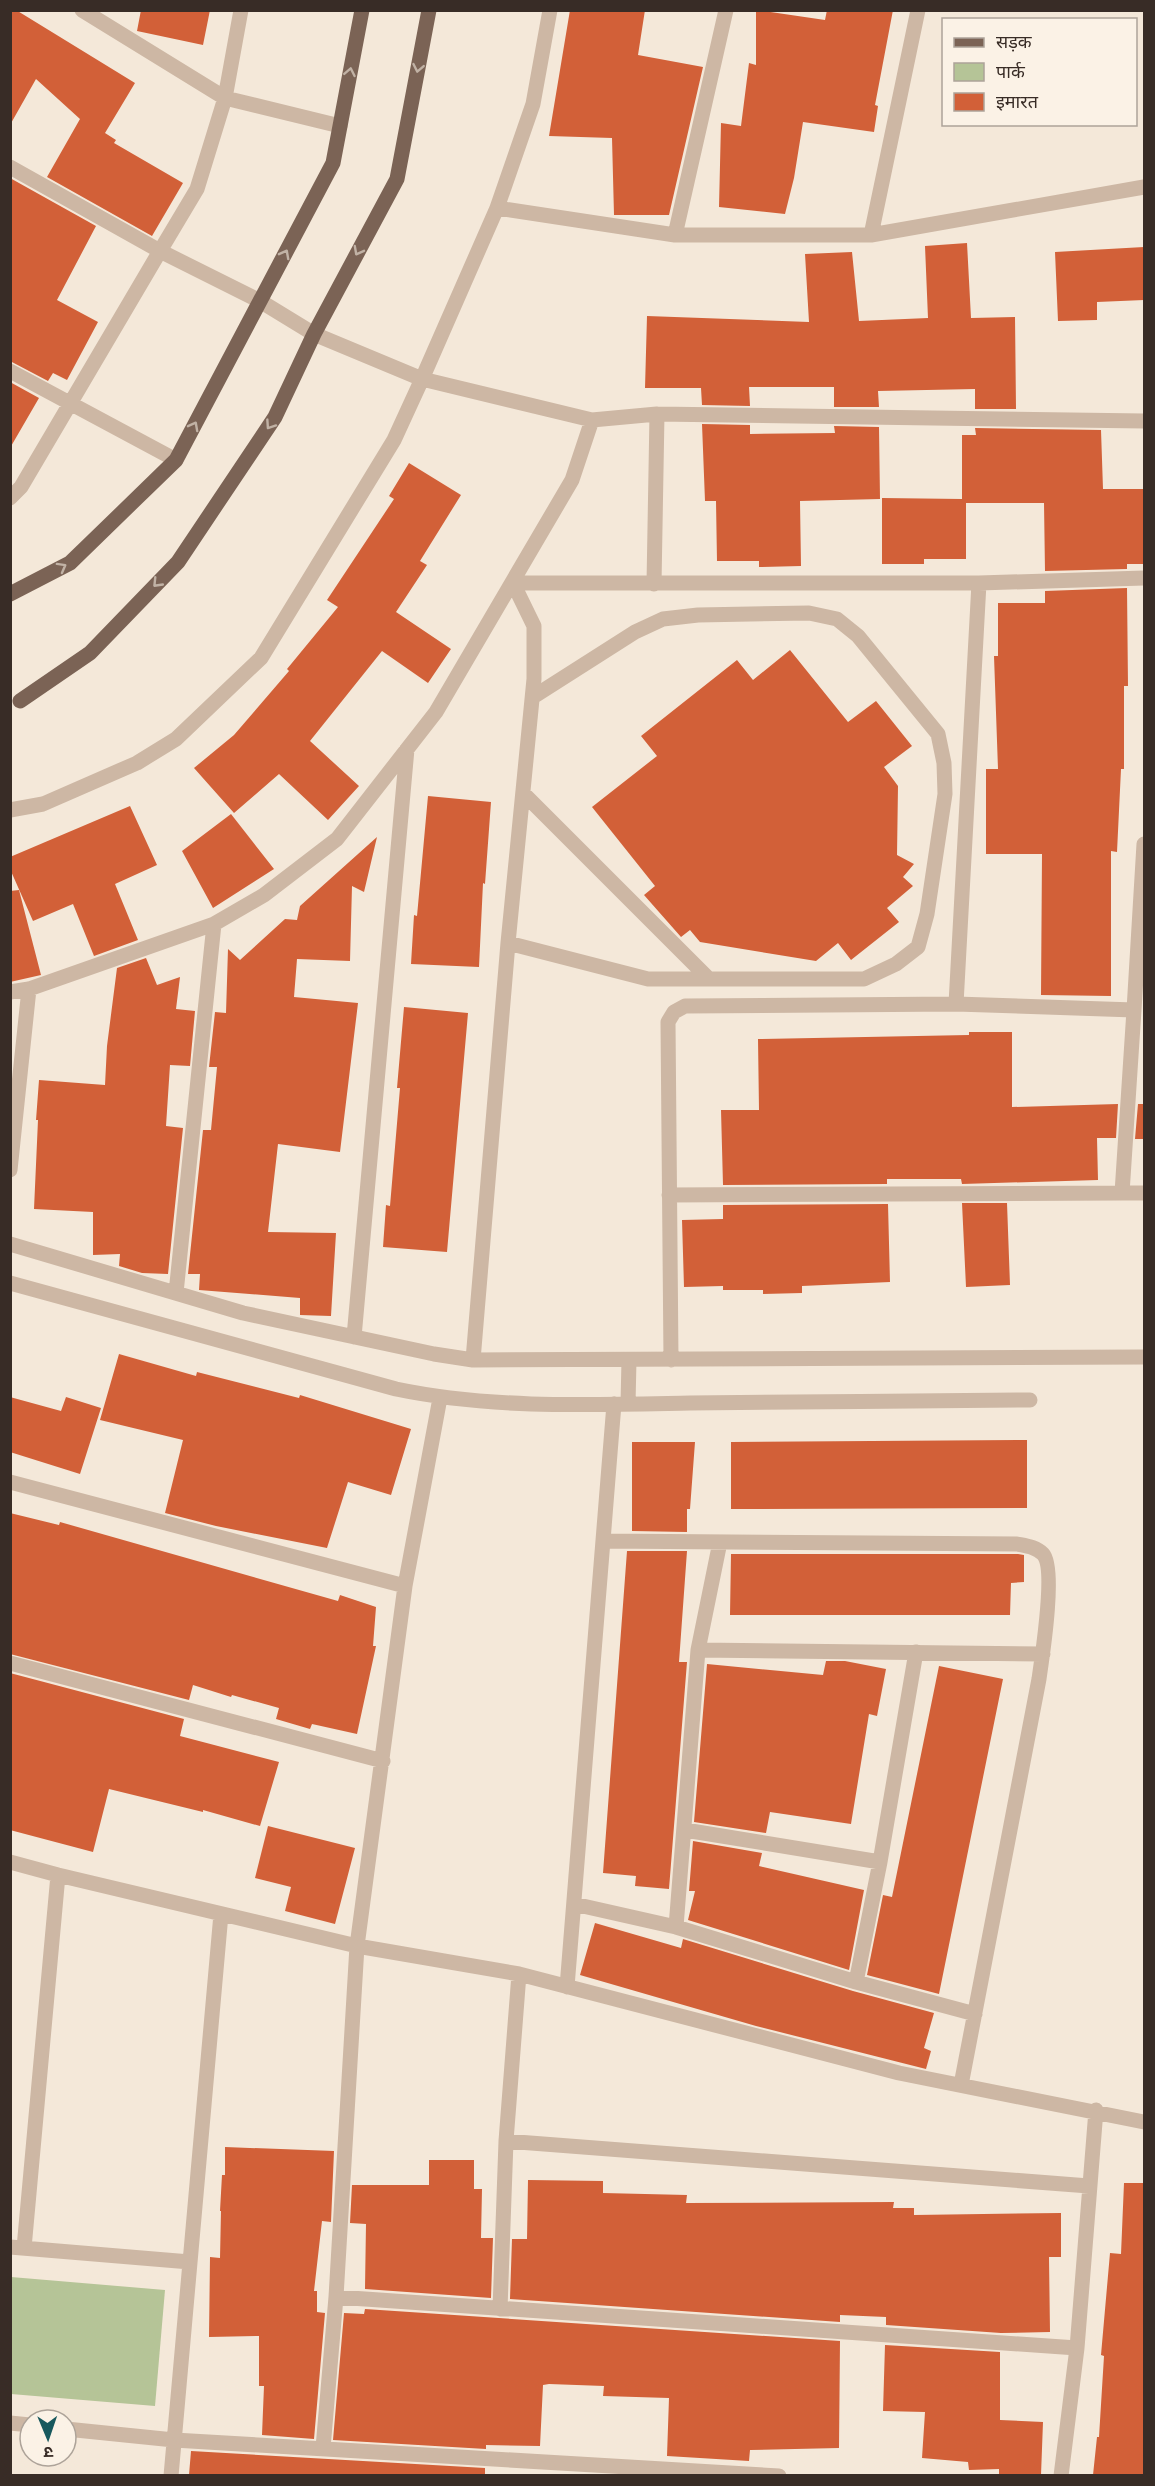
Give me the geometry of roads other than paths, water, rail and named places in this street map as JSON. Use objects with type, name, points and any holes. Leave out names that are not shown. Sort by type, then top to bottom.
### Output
[{"type":"main road","points":[[10,594],[70,563],[176,460],[333,163],[362,10]]},
{"type":"main road","points":[[14,700],[90,653],[178,562],[275,417],[314,334],[397,179],[429,10]]},
{"type":"street","points":[[82,10],[225,98],[340,126]]},
{"type":"street","points":[[10,498],[21,487],[197,189],[225,98],[241,10]]},
{"type":"street","points":[[10,810],[43,804],[137,763],[176,739],[261,658],[353,511],[394,440],[422,379],[497,208],[533,104],[550,10]]},
{"type":"street","points":[[675,235],[726,10]]},
{"type":"street","points":[[871,235],[918,10]]},
{"type":"street","points":[[10,167],[160,251],[260,301],[314,334],[422,379],[592,420],[657,414],[1144,421]]},
{"type":"street","points":[[497,208],[675,235],[871,235],[1144,187]]},
{"type":"street","points":[[10,371],[176,460]]},
{"type":"street","points":[[654,584],[657,414]]},
{"type":"street","points":[[10,992],[29,989],[214,924],[264,896],[337,839],[436,712],[572,480],[592,420]]},
{"type":"street","points":[[513,583],[979,583],[1144,578]]},
{"type":"street","points":[[473,1360],[508,943],[533,698],[534,626],[513,583]]},
{"type":"street","points":[[956,1004],[979,583]]},
{"type":"street","points":[[508,943],[648,979],[864,979],[896,964],[918,947],[927,914],[945,794],[944,763],[938,734],[858,636],[837,619],[809,613],[698,615],[663,619],[635,632],[533,698]]},
{"type":"street","points":[[354,1336],[407,749]]},
{"type":"street","points":[[523,793],[708,978]]},
{"type":"street","points":[[1122,1193],[1144,844]]},
{"type":"street","points":[[176,1293],[214,924]]},
{"type":"street","points":[[10,1170],[29,989]]},
{"type":"street","points":[[671,1360],[668,1022],[674,1012],[685,1006],[956,1004],[1134,1010]]},
{"type":"street","points":[[669,1196],[1144,1193]]},
{"type":"street","points":[[10,1244],[243,1313],[473,1360],[1144,1357]]},
{"type":"street","points":[[10,1283],[396,1389],[440,1398],[508,1403],[621,1404],[1030,1400]]},
{"type":"street","points":[[567,1987],[603,1541],[629,1360]]},
{"type":"street","points":[[323,2448],[336,2297],[357,1946],[405,1586],[440,1398]]},
{"type":"street","points":[[10,1482],[405,1586]]},
{"type":"street","points":[[603,1541],[1017,1544],[1032,1547],[1044,1556],[1049,1569],[1043,1654],[961,2085]]},
{"type":"street","points":[[676,1927],[698,1650],[720,1542]]},
{"type":"street","points":[[698,1650],[1043,1654]]},
{"type":"street","points":[[856,1982],[880,1862],[916,1652]]},
{"type":"street","points":[[10,1663],[383,1761]]},
{"type":"street","points":[[685,1830],[880,1862]]},
{"type":"street","points":[[10,1862],[357,1946],[519,1974],[899,2073],[1096,2110],[1144,2122]]},
{"type":"street","points":[[58,1875],[17,2248],[190,2262]]},
{"type":"street","points":[[574,1904],[676,1927],[856,1982],[975,2014]]},
{"type":"street","points":[[171,2475],[221,1914]]},
{"type":"street","points":[[500,2309],[506,2141],[519,1974]]},
{"type":"street","points":[[1061,2475],[1077,2348],[1096,2110]]},
{"type":"street","points":[[506,2141],[1089,2186]]},
{"type":"street","points":[[336,2297],[1077,2348]]},
{"type":"street","points":[[78,2430],[174,2440],[779,2475]]}]
